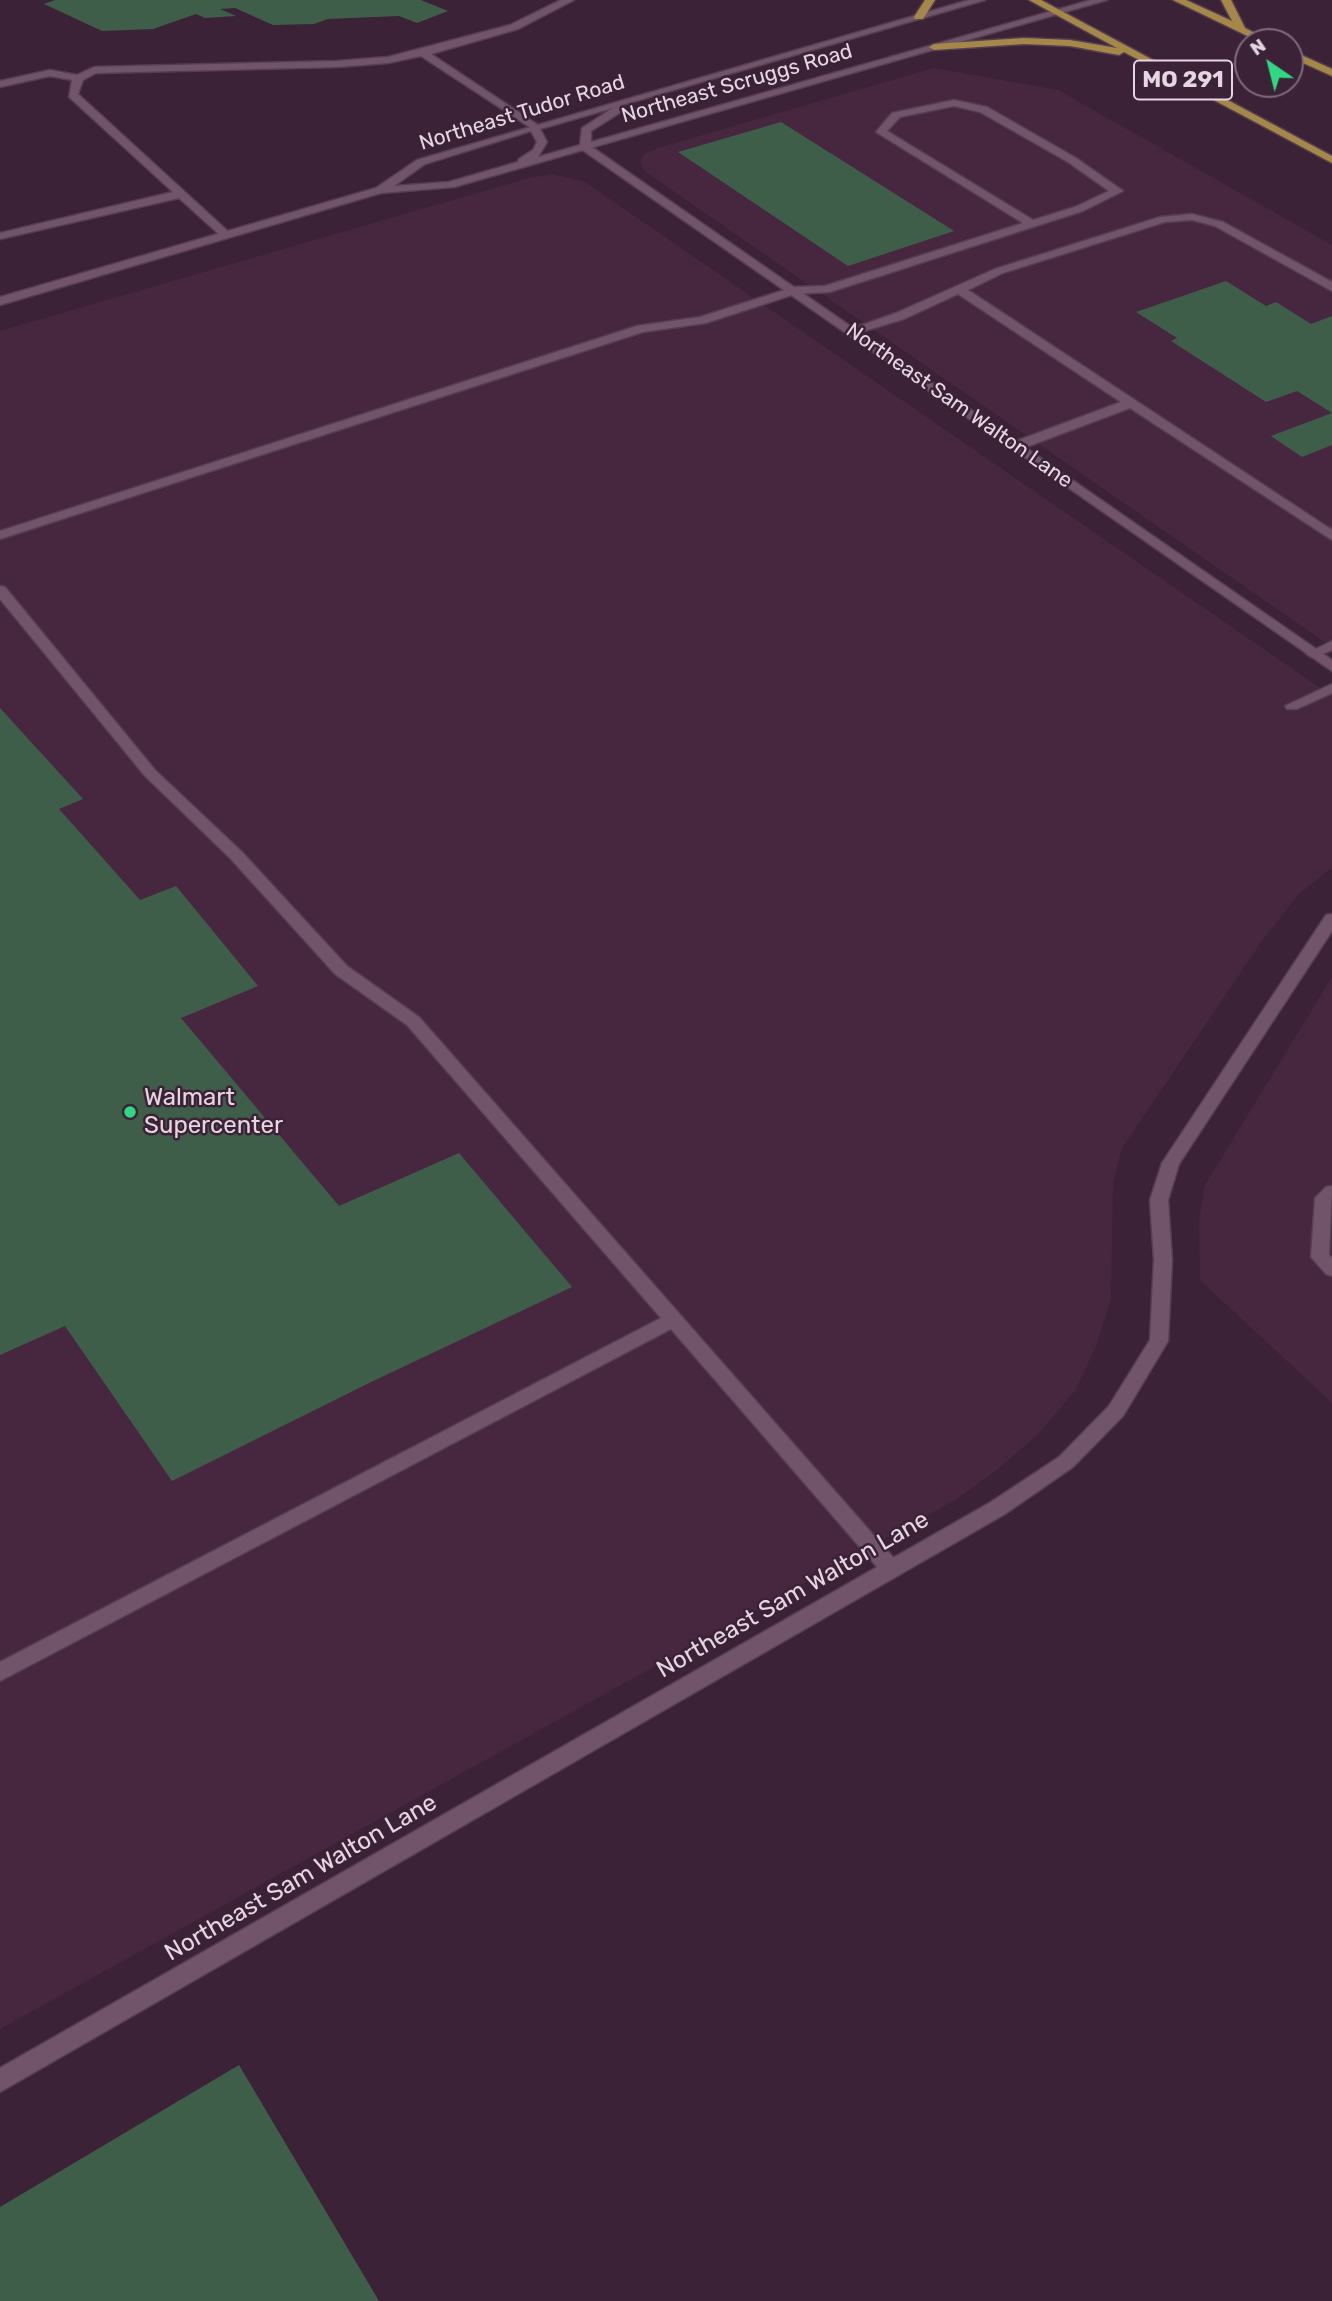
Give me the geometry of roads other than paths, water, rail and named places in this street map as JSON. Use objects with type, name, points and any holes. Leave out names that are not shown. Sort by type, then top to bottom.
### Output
[{"type":"main road","points":[[919,17],[930,0]]},
{"type":"main road","name":"MO 291","points":[[1034,0],[1332,160]]},
{"type":"main road","name":"MO 291","points":[[1178,0],[1239,28]]},
{"type":"main road","points":[[1226,0],[1240,28]]},
{"type":"main road","points":[[934,47],[1024,41],[1070,43],[1138,55]]},
{"type":"main road","points":[[1304,60],[1332,74]]},
{"type":"street","points":[[0,84],[50,74],[78,78],[94,71],[337,64],[423,53],[513,27],[569,0]]},
{"type":"street","name":"Northeast Tudor Road","points":[[0,301],[380,190],[421,162],[534,127],[980,0]]},
{"type":"street","name":"Northeast Scruggs Road","points":[[380,190],[450,185],[1102,0]]},
{"type":"street","points":[[423,53],[534,127],[542,142],[538,152],[514,167]]},
{"type":"street","points":[[78,78],[72,95],[226,235]]},
{"type":"street","points":[[585,147],[586,130],[638,97]]},
{"type":"street","points":[[0,536],[641,329],[702,320],[794,291],[826,289],[1032,224],[1079,209],[1117,191],[1072,160],[983,109],[954,103],[896,115],[881,132],[1032,224]]},
{"type":"street","name":"Northeast Sam Walton Lane","points":[[585,147],[1332,667]]},
{"type":"street","points":[[0,236],[181,194]]},
{"type":"street","points":[[851,331],[900,316],[999,271],[1164,219],[1192,217],[1219,224],[1332,287]]},
{"type":"street","points":[[959,289],[1332,536]]},
{"type":"street","points":[[1016,446],[1130,403]]},
{"type":"street","points":[[0,590],[150,773],[236,855],[341,970],[413,1021],[891,1569]]},
{"type":"street","points":[[1313,654],[1332,645]]},
{"type":"street","points":[[1292,706],[1332,688]]},
{"type":"street","name":"Northeast Sam Walton Lane","points":[[0,2081],[998,1508],[1066,1462],[1115,1411],[1159,1341],[1163,1260],[1159,1200],[1171,1163],[1332,919]]},
{"type":"street","points":[[1332,1192],[1324,1198],[1321,1257],[1332,1269]]},
{"type":"street","points":[[0,1672],[673,1320]]},
{"type":"place","name":"Walmart Supercenter","points":[[130,1112]]}]
